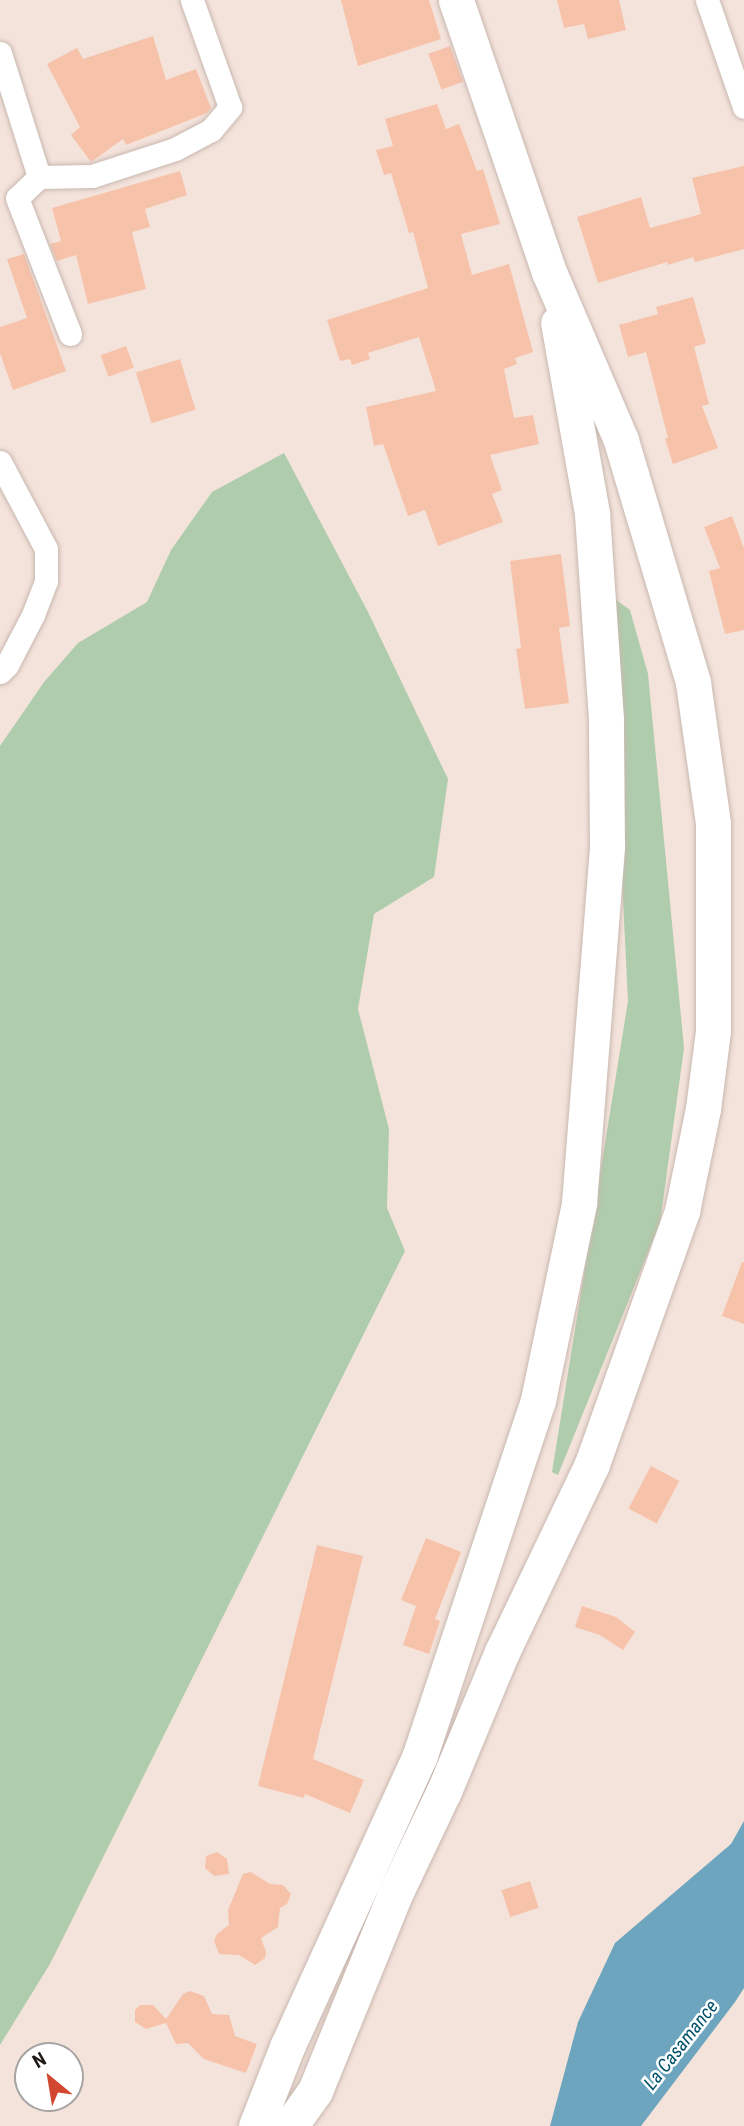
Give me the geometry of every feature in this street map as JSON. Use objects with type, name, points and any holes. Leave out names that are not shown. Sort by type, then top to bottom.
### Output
[{"type":"main road","points":[[290,2126],[315,2091],[395,1894],[443,1791],[502,1652],[592,1464],[682,1211],[704,1109],[713,1031],[713,823],[693,682],[621,440],[549,272],[456,0]]},
{"type":"main road","points":[[256,2126],[287,2047],[420,1755],[538,1400],[579,1203],[607,846],[606,719],[592,513],[549,272]]},
{"type":"street","points":[[70,334],[8,202],[38,177],[92,176],[175,149],[211,130],[230,107],[192,0]]},
{"type":"street","points":[[707,0],[744,107]]},
{"type":"street","points":[[0,53],[38,177]]},
{"type":"street","points":[[0,462],[47,549],[46,581],[33,615],[0,672]]},
{"type":"green space","points":[[284,453],[368,612],[448,779],[434,877],[374,914],[358,1009],[389,1129],[387,1208],[405,1251],[50,1964],[0,2045],[0,746],[44,682],[78,643],[147,602],[171,550],[212,492]]},
{"type":"green space","points":[[608,594],[630,610],[648,674],[684,1048],[660,1223],[558,1475],[552,1472],[628,1001]]},
{"type":"water","name":"La Casamance","points":[[744,1821],[744,1988],[641,2126],[550,2126],[578,2022],[615,1943],[731,1844]]},
{"type":"building","points":[[341,0],[429,0],[441,39],[358,66]]},
{"type":"building","points":[[557,0],[619,0],[626,30],[588,39],[584,24],[564,28]]},
{"type":"building","points":[[153,36],[166,80],[196,69],[211,108],[207,113],[126,145],[123,139],[91,162],[71,135],[80,127],[47,64],[77,48],[83,59]]},
{"type":"building","points":[[450,46],[463,82],[441,90],[428,54]]},
{"type":"building","points":[[437,104],[446,129],[459,124],[477,171],[483,169],[500,224],[461,234],[472,275],[509,264],[533,352],[515,358],[517,364],[504,369],[514,418],[533,415],[539,444],[490,455],[502,490],[492,494],[503,522],[438,546],[425,510],[408,516],[383,444],[374,446],[366,407],[436,391],[419,337],[368,353],[370,359],[352,365],[350,359],[340,361],[327,320],[428,288],[413,232],[409,233],[391,173],[384,175],[376,150],[393,146],[385,119]]},
{"type":"building","points":[[744,166],[744,249],[695,262],[693,257],[668,265],[667,262],[598,283],[577,217],[641,197],[650,228],[701,214],[692,178]]},
{"type":"building","points":[[180,171],[187,195],[145,209],[150,227],[132,232],[146,289],[88,304],[76,255],[57,261],[50,244],[61,241],[52,208]]},
{"type":"building","points":[[24,254],[66,371],[13,390],[0,353],[0,327],[27,318],[7,259]]},
{"type":"building","points":[[693,297],[706,343],[694,347],[709,404],[702,406],[718,448],[673,464],[646,352],[628,357],[619,325],[658,314],[656,307]]},
{"type":"building","points":[[126,346],[134,368],[108,377],[101,355]]},
{"type":"building","points":[[180,359],[195,410],[152,423],[136,372]]},
{"type":"building","points":[[732,516],[744,548],[744,630],[725,634],[709,571],[720,568],[704,527]]},
{"type":"building","points":[[561,554],[570,626],[559,628],[569,703],[525,709],[516,649],[521,648],[510,561]]},
{"type":"building","points":[[744,1262],[744,1324],[722,1316]]},
{"type":"building","points":[[651,1466],[679,1481],[657,1523],[628,1508]]},
{"type":"building","points":[[426,1538],[461,1552],[435,1619],[440,1621],[429,1654],[403,1645],[416,1606],[401,1600]]},
{"type":"building","points":[[317,1545],[363,1556],[313,1759],[364,1780],[350,1813],[305,1794],[304,1798],[258,1786]]},
{"type":"building","points":[[582,1606],[616,1617],[635,1632],[623,1650],[600,1635],[575,1627]]},
{"type":"building","points":[[217,1852],[227,1859],[229,1874],[214,1876],[205,1868],[206,1856]]},
{"type":"building","points":[[251,1872],[270,1884],[283,1885],[291,1894],[287,1904],[280,1908],[278,1927],[261,1938],[266,1952],[265,1958],[255,1965],[239,1955],[219,1954],[214,1941],[217,1934],[229,1925],[228,1910],[243,1874]]},
{"type":"building","points":[[530,1881],[539,1908],[510,1917],[501,1890]]},
{"type":"building","points":[[190,1991],[204,1996],[212,2014],[229,2015],[235,2036],[257,2044],[246,2073],[204,2059],[188,2043],[176,2044],[166,2023],[146,2029],[135,2022],[135,2010],[140,2005],[153,2005],[166,2019],[183,1994]]}]
